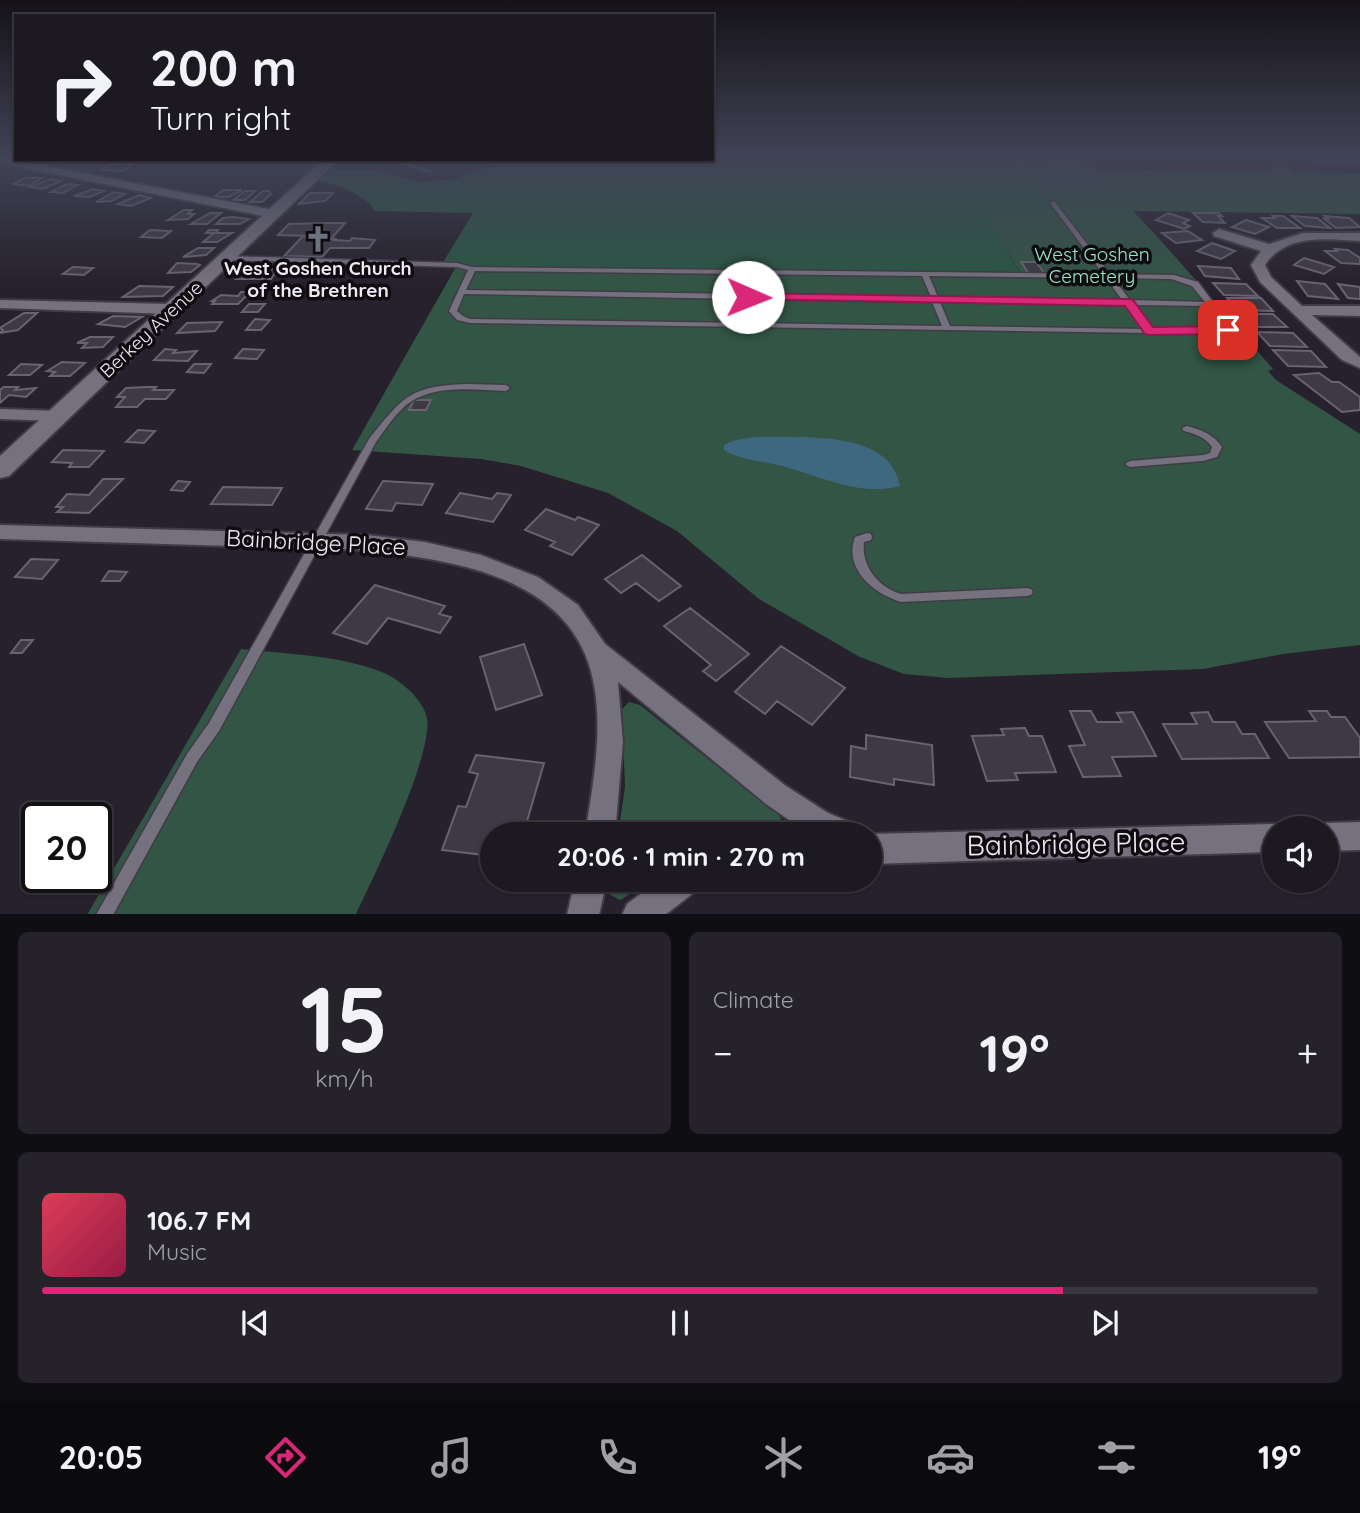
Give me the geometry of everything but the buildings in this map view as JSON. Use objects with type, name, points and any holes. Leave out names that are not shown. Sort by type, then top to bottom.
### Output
[{"type":"street","points":[[197,200],[273,214]]},
{"type":"street","name":"Berkey Avenue","points":[[0,470],[288,200]]},
{"type":"street","points":[[1219,233],[1270,249]]},
{"type":"street","points":[[1360,237],[1306,237],[1270,249],[1258,265],[1260,272],[1298,310],[1348,357],[1360,363]]},
{"type":"street","points":[[0,304],[172,309]]},
{"type":"street","points":[[1298,310],[1360,311]]},
{"type":"street","points":[[0,414],[59,416]]},
{"type":"street","name":"Bainbridge Place","points":[[0,532],[316,540],[419,548],[495,568],[526,582],[559,602],[583,626],[597,651],[606,687],[609,729],[607,786],[602,822]]},
{"type":"street","name":"Bainbridge Place","points":[[597,651],[776,795],[816,822]]},
{"type":"street","points":[[1339,837],[1360,836]]},
{"type":"street","name":"Bainbridge Place","points":[[882,847],[1262,838]]},
{"type":"street","points":[[583,914],[588,892]]},
{"type":"street","points":[[639,914],[669,892]]},
{"type":"lane","points":[[1052,203],[1149,331]]},
{"type":"lane","points":[[227,258],[457,265],[472,269],[1163,277],[1187,280],[1195,284],[1230,327],[1228,330],[1149,331],[470,321],[460,318],[453,311],[472,269]]},
{"type":"lane","points":[[747,272],[748,325]]},
{"type":"lane","points":[[925,275],[947,328]]},
{"type":"lane","points":[[462,292],[1213,304]]},
{"type":"lane","points":[[105,914],[192,758],[214,727],[372,441],[404,402],[430,391],[506,388]]},
{"type":"lane","points":[[1130,464],[1214,455],[1217,447],[1214,441],[1198,431],[1187,429]]},
{"type":"lane","points":[[867,537],[859,540],[857,548],[862,565],[876,587],[887,596],[901,598],[1027,592]]},
{"type":"green space","points":[[365,200],[1049,200],[1056,209],[982,208],[1022,276],[472,269],[442,264],[473,213],[375,211]]},
{"type":"green space","name":"West Goshen Cemetery","points":[[1050,200],[1360,200],[1360,214],[1133,211],[1273,369],[1268,371],[1276,380],[1360,434],[1360,645],[1283,654],[1203,669],[948,678],[904,674],[860,657],[759,599],[677,531],[608,493],[521,466],[481,459],[352,450],[457,265],[1022,275],[981,208],[1056,208]]},
{"type":"green space","points":[[241,649],[328,658],[379,671],[408,689],[425,710],[426,736],[412,787],[356,914],[88,914],[100,893],[112,893],[112,872]]},
{"type":"green space","points":[[629,702],[640,705],[779,815],[782,822],[620,822],[625,787],[622,709]]},
{"type":"green space","points":[[607,892],[633,892],[620,900]]},
{"type":"water","points":[[805,437],[848,442],[876,452],[887,460],[895,471],[900,486],[885,489],[855,487],[744,458],[724,450],[724,445],[743,439]]},
{"type":"place","name":"West Goshen Church of the Brethren","points":[[318,239]]},
{"type":"route","points":[[748,297],[1129,303],[1149,331],[1228,330]]}]
